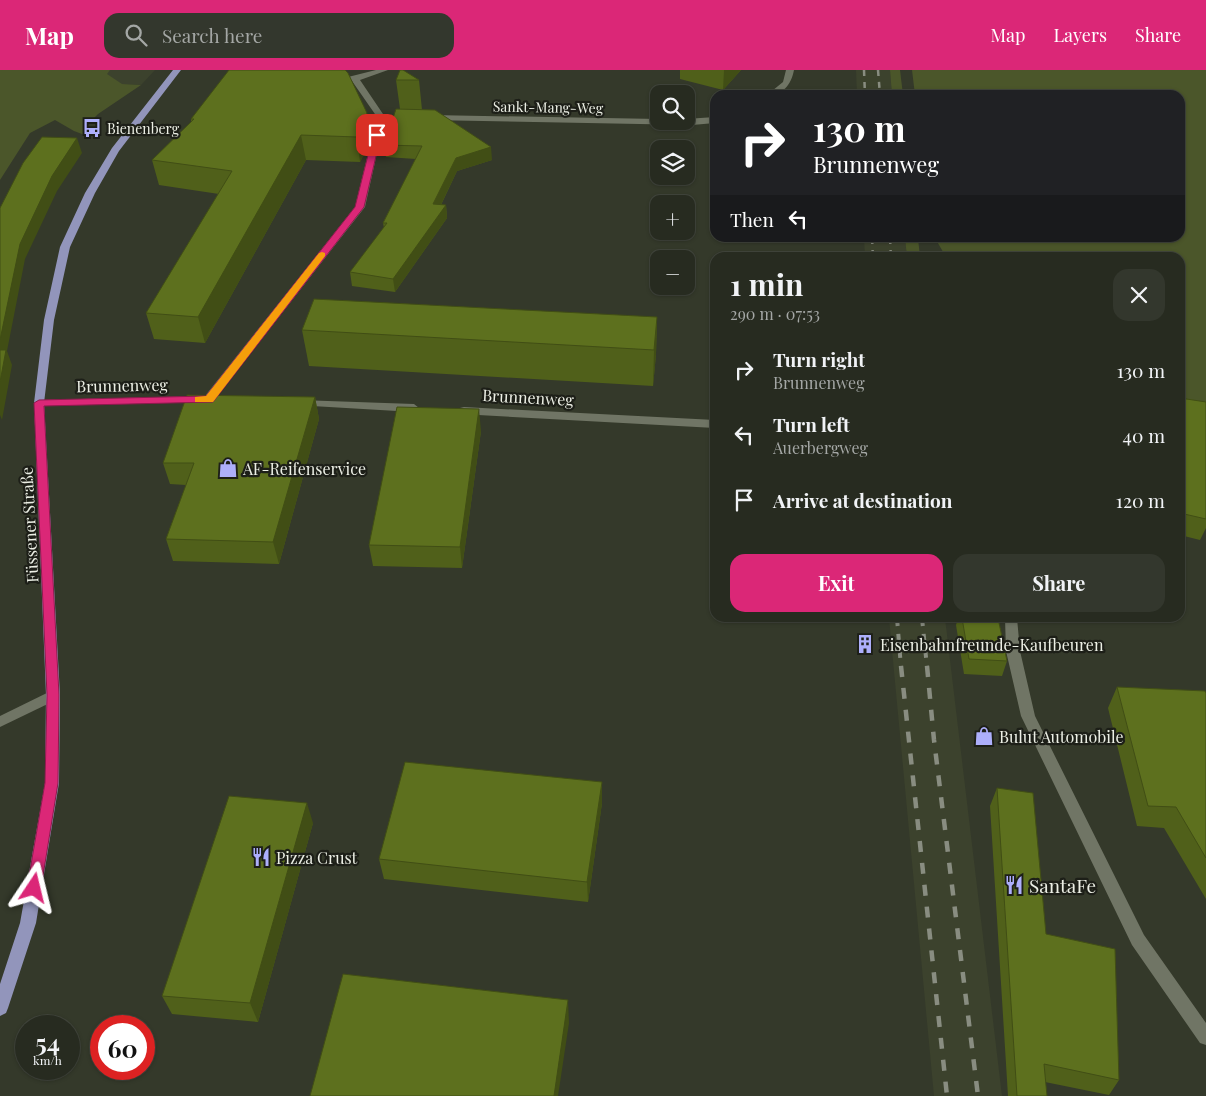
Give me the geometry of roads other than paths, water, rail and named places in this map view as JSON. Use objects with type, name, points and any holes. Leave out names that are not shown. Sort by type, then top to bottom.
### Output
[{"type":"main road","name":"Füssener Straße","points":[[0,1005],[28,922],[52,783],[53,695],[39,403],[49,320],[65,247],[90,193],[115,150],[177,70]]},
{"type":"street","points":[[335,77],[355,79],[384,70]]},
{"type":"street","points":[[778,90],[787,83],[790,70]]},
{"type":"street","points":[[209,399],[360,207],[386,117],[355,79]]},
{"type":"street","name":"Sankt-Mang-Weg","points":[[420,118],[692,122],[710,120]]},
{"type":"street","name":"Brunnenweg","points":[[39,403],[227,400]]},
{"type":"street","points":[[286,403],[424,409]]},
{"type":"street","name":"Brunnenweg","points":[[454,410],[710,424]]},
{"type":"street","points":[[1011,622],[1013,652],[1028,716],[1032,725],[1138,940],[1206,1037]]},
{"type":"street","points":[[0,722],[53,695]]},
{"type":"railway","points":[[864,70],[865,90]]},
{"type":"railway","points":[[878,70],[880,90]]},
{"type":"railway","points":[[872,242],[873,252]]},
{"type":"railway","points":[[890,242],[891,252]]},
{"type":"railway","points":[[897,622],[901,667]]},
{"type":"railway","points":[[922,622],[927,667]]},
{"type":"railway","points":[[901,666],[947,1096]]},
{"type":"railway","points":[[927,666],[934,740],[978,1096]]},
{"type":"place","name":"Bienenberg","points":[[92,128]]},
{"type":"place","name":"AF-Reifenservice","points":[[228,468]]},
{"type":"place","name":"Eisenbahnfreunde-Kaufbeuren","points":[[865,644]]},
{"type":"place","name":"Bulut Automobile","points":[[984,736]]},
{"type":"place","name":"Pizza Crust","points":[[261,857]]},
{"type":"place","name":"SantaFe","points":[[1014,885]]}]
